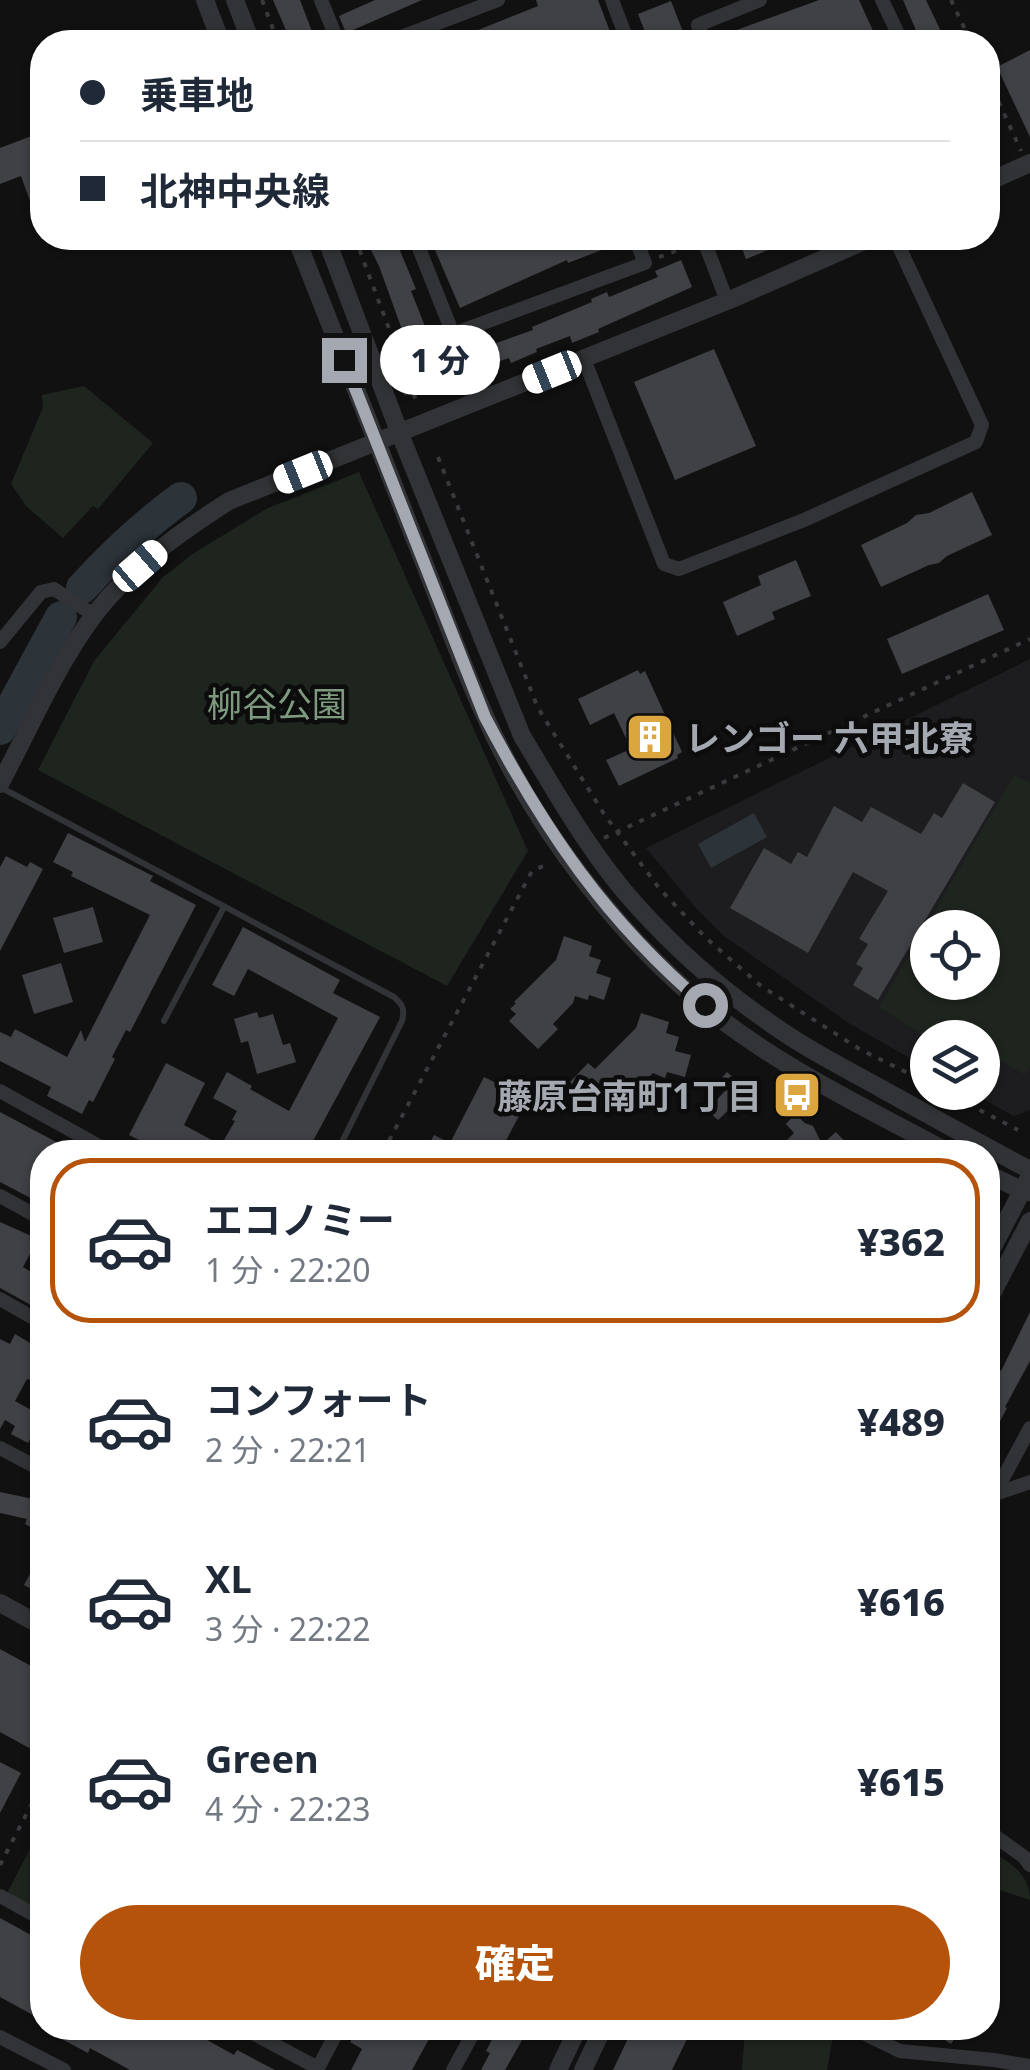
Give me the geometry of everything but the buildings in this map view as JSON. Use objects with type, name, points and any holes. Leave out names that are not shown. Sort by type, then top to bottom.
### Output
[{"type":"street","points":[[205,0],[217,30]]},
{"type":"street","points":[[234,0],[246,30]]},
{"type":"street","points":[[321,0],[333,30]]},
{"type":"street","points":[[419,30],[498,0]]},
{"type":"street","points":[[612,0],[623,30]]},
{"type":"street","points":[[700,30],[698,25],[760,0]]},
{"type":"street","points":[[882,0],[896,30]]},
{"type":"street","points":[[1000,174],[1026,158]]},
{"type":"street","points":[[301,250],[485,717],[529,798],[581,876],[610,913],[684,988],[726,1023],[812,1078],[926,1140]]},
{"type":"street","points":[[331,250],[522,736],[587,840],[635,904],[713,980],[771,1024],[960,1140]]},
{"type":"street","points":[[422,250],[453,334],[645,262],[640,250]]},
{"type":"street","points":[[708,250],[727,301]]},
{"type":"street","points":[[0,786],[71,650],[94,615],[166,544],[230,501],[727,301],[844,250]]},
{"type":"street","points":[[584,359],[664,564],[679,569],[804,520],[976,442],[982,425],[901,250]]},
{"type":"street","points":[[0,642],[41,592],[54,589],[94,615]]},
{"type":"street","points":[[0,1091],[88,1140]]},
{"type":"street","points":[[1000,1165],[1028,1182]]},
{"type":"street","points":[[1000,1176],[1028,1182]]},
{"type":"street","points":[[1000,1234],[1028,1182]]},
{"type":"street","points":[[0,1196],[30,1212]]},
{"type":"street","points":[[1000,1279],[1030,1221]]},
{"type":"street","points":[[0,1299],[30,1315]]},
{"type":"street","points":[[1000,1482],[1030,1428]]},
{"type":"street","points":[[0,1448],[30,1464]]},
{"type":"street","points":[[1000,1493],[1030,1482]]},
{"type":"street","points":[[0,1603],[30,1619]]},
{"type":"street","points":[[1000,1840],[1030,1865]]},
{"type":"street","points":[[0,1896],[30,1912]]},
{"type":"street","points":[[0,2036],[64,2070]]},
{"type":"street","points":[[265,2040],[317,2069],[333,2040]]},
{"type":"street","points":[[454,2070],[470,2040]]},
{"type":"street","points":[[558,2070],[572,2040]]},
{"type":"street","points":[[583,2070],[597,2040]]},
{"type":"street","points":[[877,2040],[900,2051],[1030,2066]]},
{"type":"lane","points":[[0,786],[403,1004],[402,1021],[343,1140]]},
{"type":"lane","points":[[164,1021],[224,907]]},
{"type":"path","points":[[262,0],[273,30]]},
{"type":"path","points":[[951,0],[965,30]]},
{"type":"path","points":[[1000,104],[1026,158]]},
{"type":"path","points":[[360,250],[420,411]]},
{"type":"path","points":[[645,262],[678,250]]},
{"type":"path","points":[[453,334],[476,390]]},
{"type":"path","points":[[395,398],[412,390]]},
{"type":"path","points":[[438,458],[538,708],[614,833],[706,938],[761,986],[861,1050],[910,1075]]},
{"type":"path","points":[[614,833],[1030,639]]},
{"type":"path","points":[[389,1140],[532,871]]},
{"type":"path","points":[[980,1110],[1018,1130]]},
{"type":"path","points":[[0,1865],[30,1807]]},
{"type":"shaded area","points":[[1030,659],[1030,1110],[1014,1116],[1000,1108],[1000,1020],[910,1020],[910,1058],[850,1024],[724,936],[646,848]]},
{"type":"shaded area","points":[[754,813],[767,837],[711,868],[698,844]]},
{"type":"green space","points":[[84,386],[153,443],[98,509],[93,506],[63,538],[27,507],[11,484],[43,407],[42,395]]},
{"type":"green space","name":"柳谷公園","points":[[359,472],[528,851],[447,986],[38,770],[94,661],[163,577],[194,553],[268,508]]},
{"type":"green space","points":[[1014,775],[1030,783],[1030,1065],[1025,1075],[1000,1060],[1000,1020],[910,1020],[910,1027],[879,1007],[910,954],[910,1000],[1000,1000],[1000,910],[935,910]]},
{"type":"green space","points":[[30,1849],[30,1905],[7,1893]]},
{"type":"green space","points":[[1000,1857],[1022,1875],[1030,1900],[1000,1890]]},
{"type":"green space","points":[[744,2040],[832,2040],[827,2070],[742,2070]]},
{"type":"waterway","points":[[82,588],[129,540],[181,498]]},
{"type":"waterway","points":[[0,729],[61,617]]},
{"type":"place","name":"レンゴー 六甲北寮","points":[[650,737]]},
{"type":"place","name":"藤原台南町1丁目","points":[[797,1095]]},
{"type":"route","points":[[344,360],[485,717],[506,757],[557,841],[610,913],[705,1005]]}]
